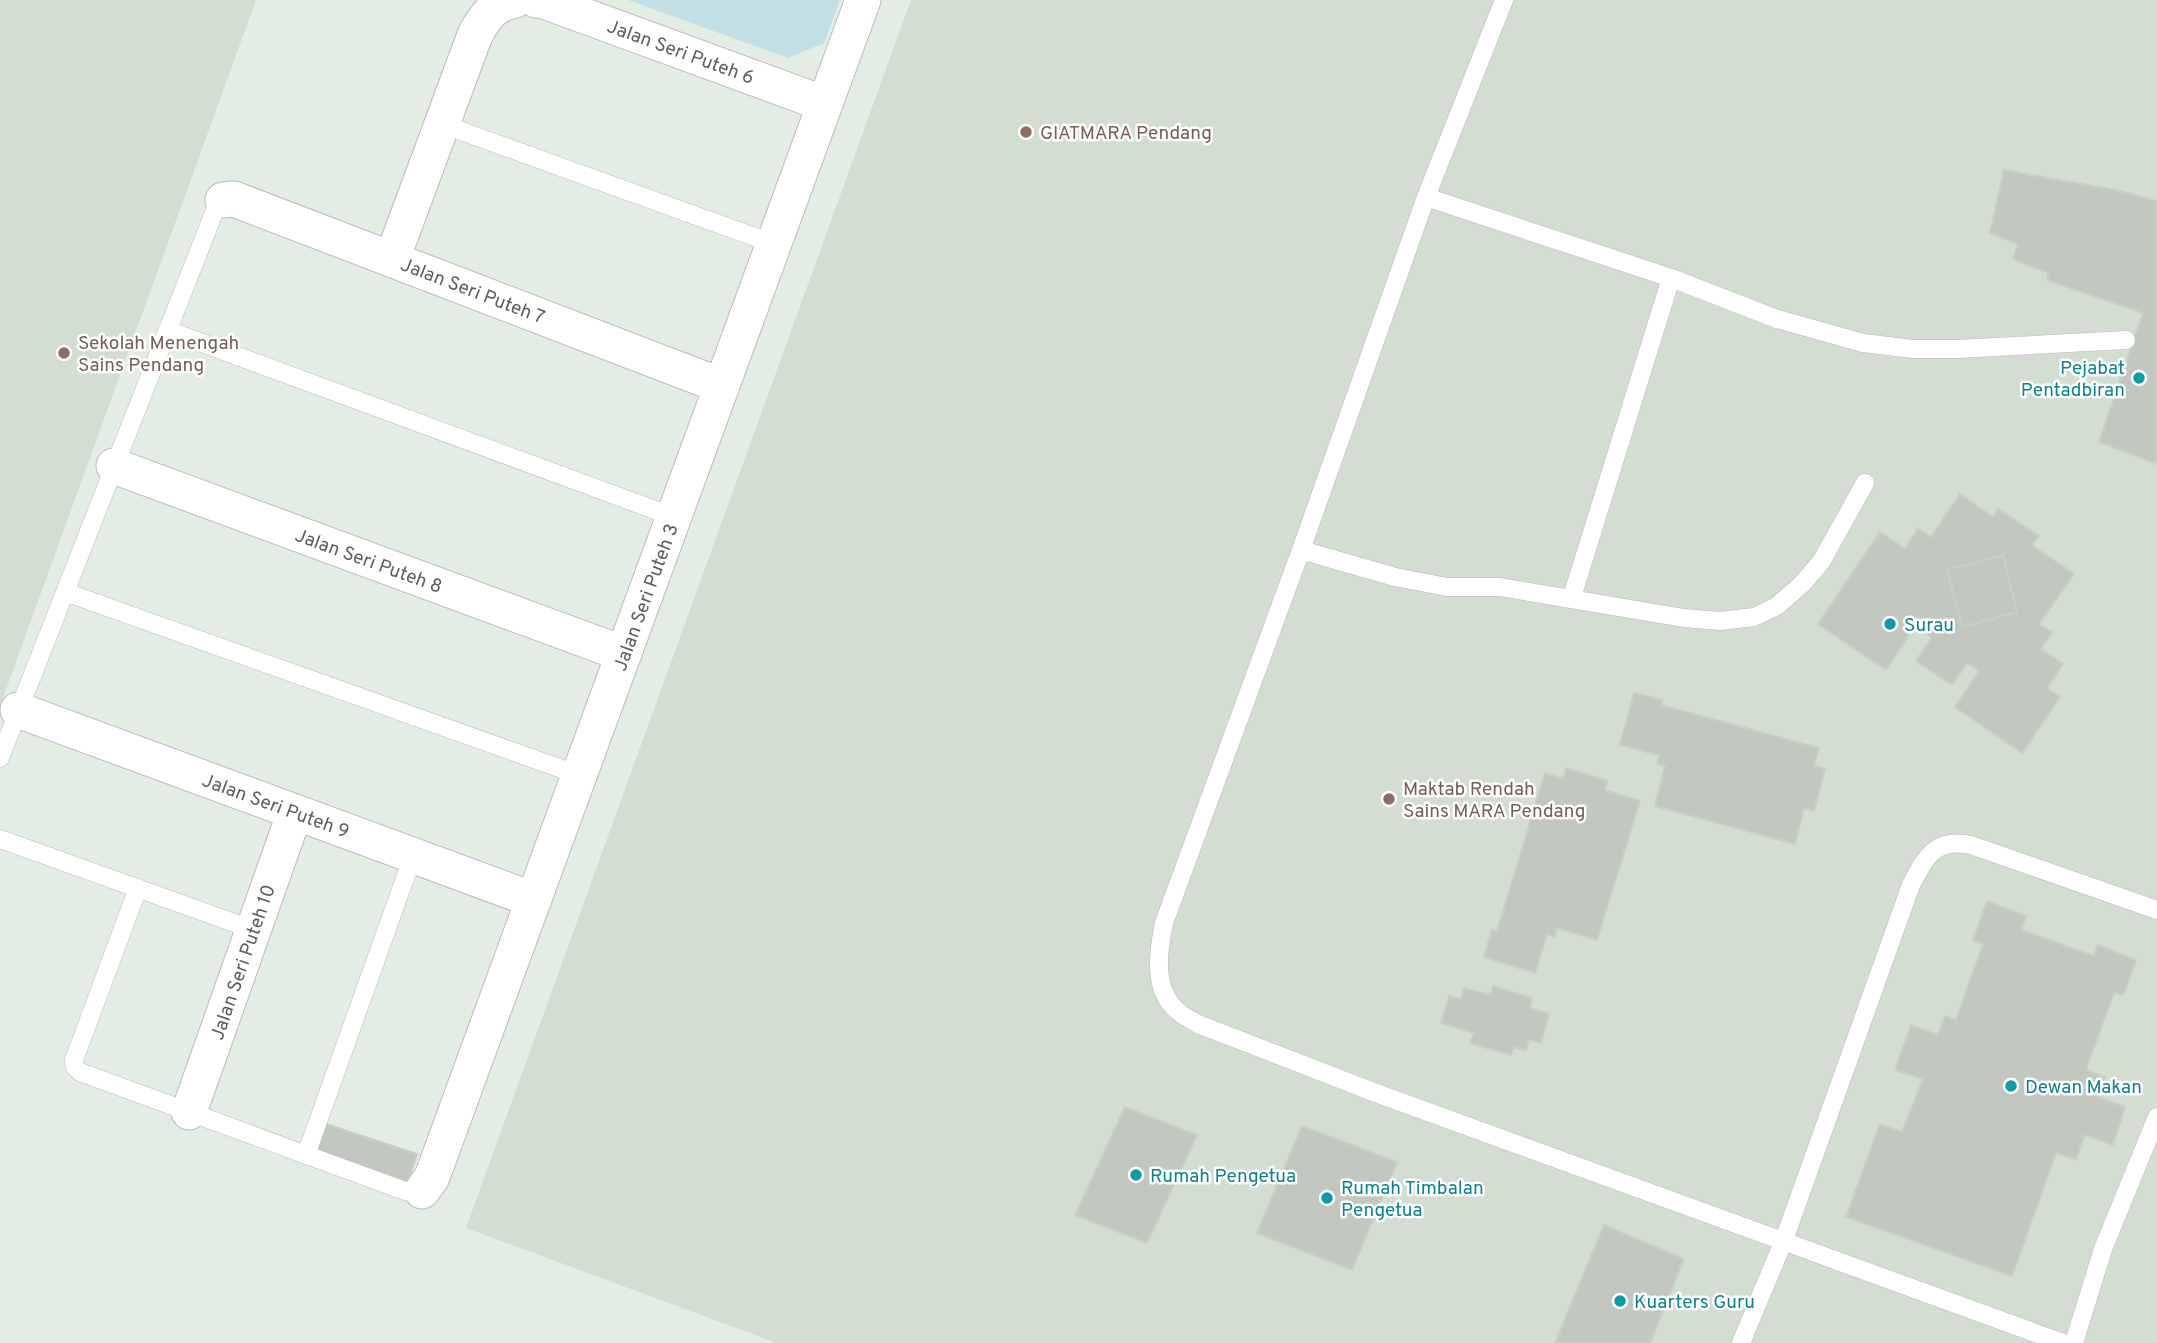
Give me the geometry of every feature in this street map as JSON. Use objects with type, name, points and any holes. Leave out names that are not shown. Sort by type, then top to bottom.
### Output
[{"type":"street","points":[[392,259],[475,34],[484,16],[501,3],[515,0]]},
{"type":"street","name":"Jalan Seri Puteh 6","points":[[536,0],[825,104]]},
{"type":"street","name":"Jalan Seri Puteh 3","points":[[422,1191],[432,1177],[863,0]]},
{"type":"street","name":"Jalan Seri Puteh 7","points":[[223,200],[234,199],[722,386]]},
{"type":"street","name":"Jalan Seri Puteh 8","points":[[114,466],[624,654]]},
{"type":"street","name":"Jalan Seri Puteh 9","points":[[19,710],[534,900]]},
{"type":"street","name":"Jalan Seri Puteh 10","points":[[189,1112],[295,812]]},
{"type":"lane","points":[[1504,0],[1426,197],[1301,550],[1164,923],[1158,949],[1159,975],[1165,994],[1177,1011],[1198,1024],[1376,1093],[2063,1343]]},
{"type":"lane","points":[[442,124],[774,244]]},
{"type":"lane","points":[[1426,197],[1671,278],[1777,319],[1863,343],[1913,349],[1957,349],[2126,340]]},
{"type":"lane","points":[[0,758],[167,330],[215,210],[223,200]]},
{"type":"lane","points":[[1572,597],[1671,278]]},
{"type":"lane","points":[[167,330],[674,517]]},
{"type":"lane","points":[[1301,550],[1395,577],[1447,587],[1500,587],[1572,597],[1684,618],[1720,621],[1754,617],[1777,606],[1815,569],[1865,483]]},
{"type":"lane","points":[[65,592],[579,775]]},
{"type":"lane","points":[[0,839],[254,930]]},
{"type":"lane","points":[[1741,1343],[1784,1240],[1911,885],[1921,865],[1933,851],[1942,844],[1956,842],[1971,845],[2157,910]]},
{"type":"lane","points":[[306,1155],[413,856]]},
{"type":"lane","points":[[138,888],[74,1060],[75,1068],[405,1191],[422,1191]]},
{"type":"lane","points":[[2074,1343],[2103,1249],[2157,1117]]},
{"type":"shaded area","name":"Sekolah Menengah Sains Pendang","points":[[0,0],[256,0],[0,706]]},
{"type":"shaded area","points":[[628,0],[840,0],[824,43],[788,58]]},
{"type":"shaded area","name":"Maktab Rendah Sains MARA Pendang","points":[[911,0],[2157,0],[2157,1343],[777,1343],[466,1228]]},
{"type":"building","name":"Pejabat Pentadbiran","points":[[2004,170],[2115,190],[2157,201],[2157,464],[2099,442],[2143,313],[2047,280],[2048,273],[2013,259],[2018,244],[1990,233]]},
{"type":"building","name":"Surau","points":[[1960,494],[1993,517],[1998,509],[2039,536],[2032,545],[2074,574],[2039,624],[2052,632],[2041,649],[2063,664],[2047,688],[2060,697],[2022,753],[1955,707],[1979,671],[1967,663],[1952,685],[1916,661],[1932,637],[1915,625],[1886,670],[1818,624],[1880,532],[1905,549],[1918,528],[1931,537]],"holes":[[[2003,555],[2017,612],[1962,627],[1947,570]]]},
{"type":"building","points":[[2003,555],[2017,612],[1962,627],[1947,570]]},
{"type":"building","points":[[1634,693],[1663,700],[1661,705],[1819,748],[1814,766],[1825,769],[1814,811],[1804,808],[1795,844],[1655,806],[1665,766],[1657,764],[1659,755],[1620,745]]},
{"type":"building","points":[[1566,768],[1607,781],[1605,790],[1640,801],[1597,940],[1557,928],[1555,937],[1547,934],[1535,973],[1484,957],[1492,929],[1497,931],[1545,773],[1563,779]]},
{"type":"building","name":"Dewan Makan","points":[[1987,901],[2026,916],[2021,930],[2094,956],[2098,945],[2136,960],[2123,995],[2114,992],[2086,1070],[2105,1077],[2098,1097],[2125,1107],[2113,1145],[2085,1135],[2076,1160],[2056,1153],[2012,1276],[1846,1217],[1880,1124],[1902,1132],[1923,1079],[1895,1070],[1911,1025],[1938,1035],[1945,1016],[1956,1020],[1983,944],[1973,940]]},
{"type":"building","points":[[1493,986],[1532,998],[1530,1008],[1549,1014],[1541,1043],[1529,1040],[1526,1050],[1514,1047],[1511,1055],[1470,1043],[1474,1033],[1441,1023],[1449,996],[1461,999],[1464,988],[1491,995]]},
{"type":"building","name":"Rumah Pengetua","points":[[1125,1107],[1197,1135],[1147,1243],[1075,1215]]},
{"type":"building","points":[[323,1123],[417,1154],[408,1182],[314,1151]]},
{"type":"building","name":"Rumah Timbalan Pengetua","points":[[1302,1126],[1397,1162],[1352,1270],[1257,1233]]},
{"type":"building","name":"Kuarters Guru","points":[[1604,1225],[1684,1259],[1650,1343],[1555,1343]]},
{"type":"place","name":"GIATMARA Pendang","points":[[1026,132]]},
{"type":"place","name":"Sekolah Menengah Sains Pendang","points":[[64,353]]},
{"type":"place","name":"Pejabat Pentadbiran","points":[[2139,378]]},
{"type":"place","name":"Surau","points":[[1890,624]]},
{"type":"place","name":"Maktab Rendah Sains MARA Pendang","points":[[1389,799]]},
{"type":"place","name":"Dewan Makan","points":[[2011,1086]]},
{"type":"place","name":"Rumah Pengetua","points":[[1136,1175]]},
{"type":"place","name":"Rumah Timbalan Pengetua","points":[[1327,1198]]},
{"type":"place","name":"Kuarters Guru","points":[[1620,1301]]}]
